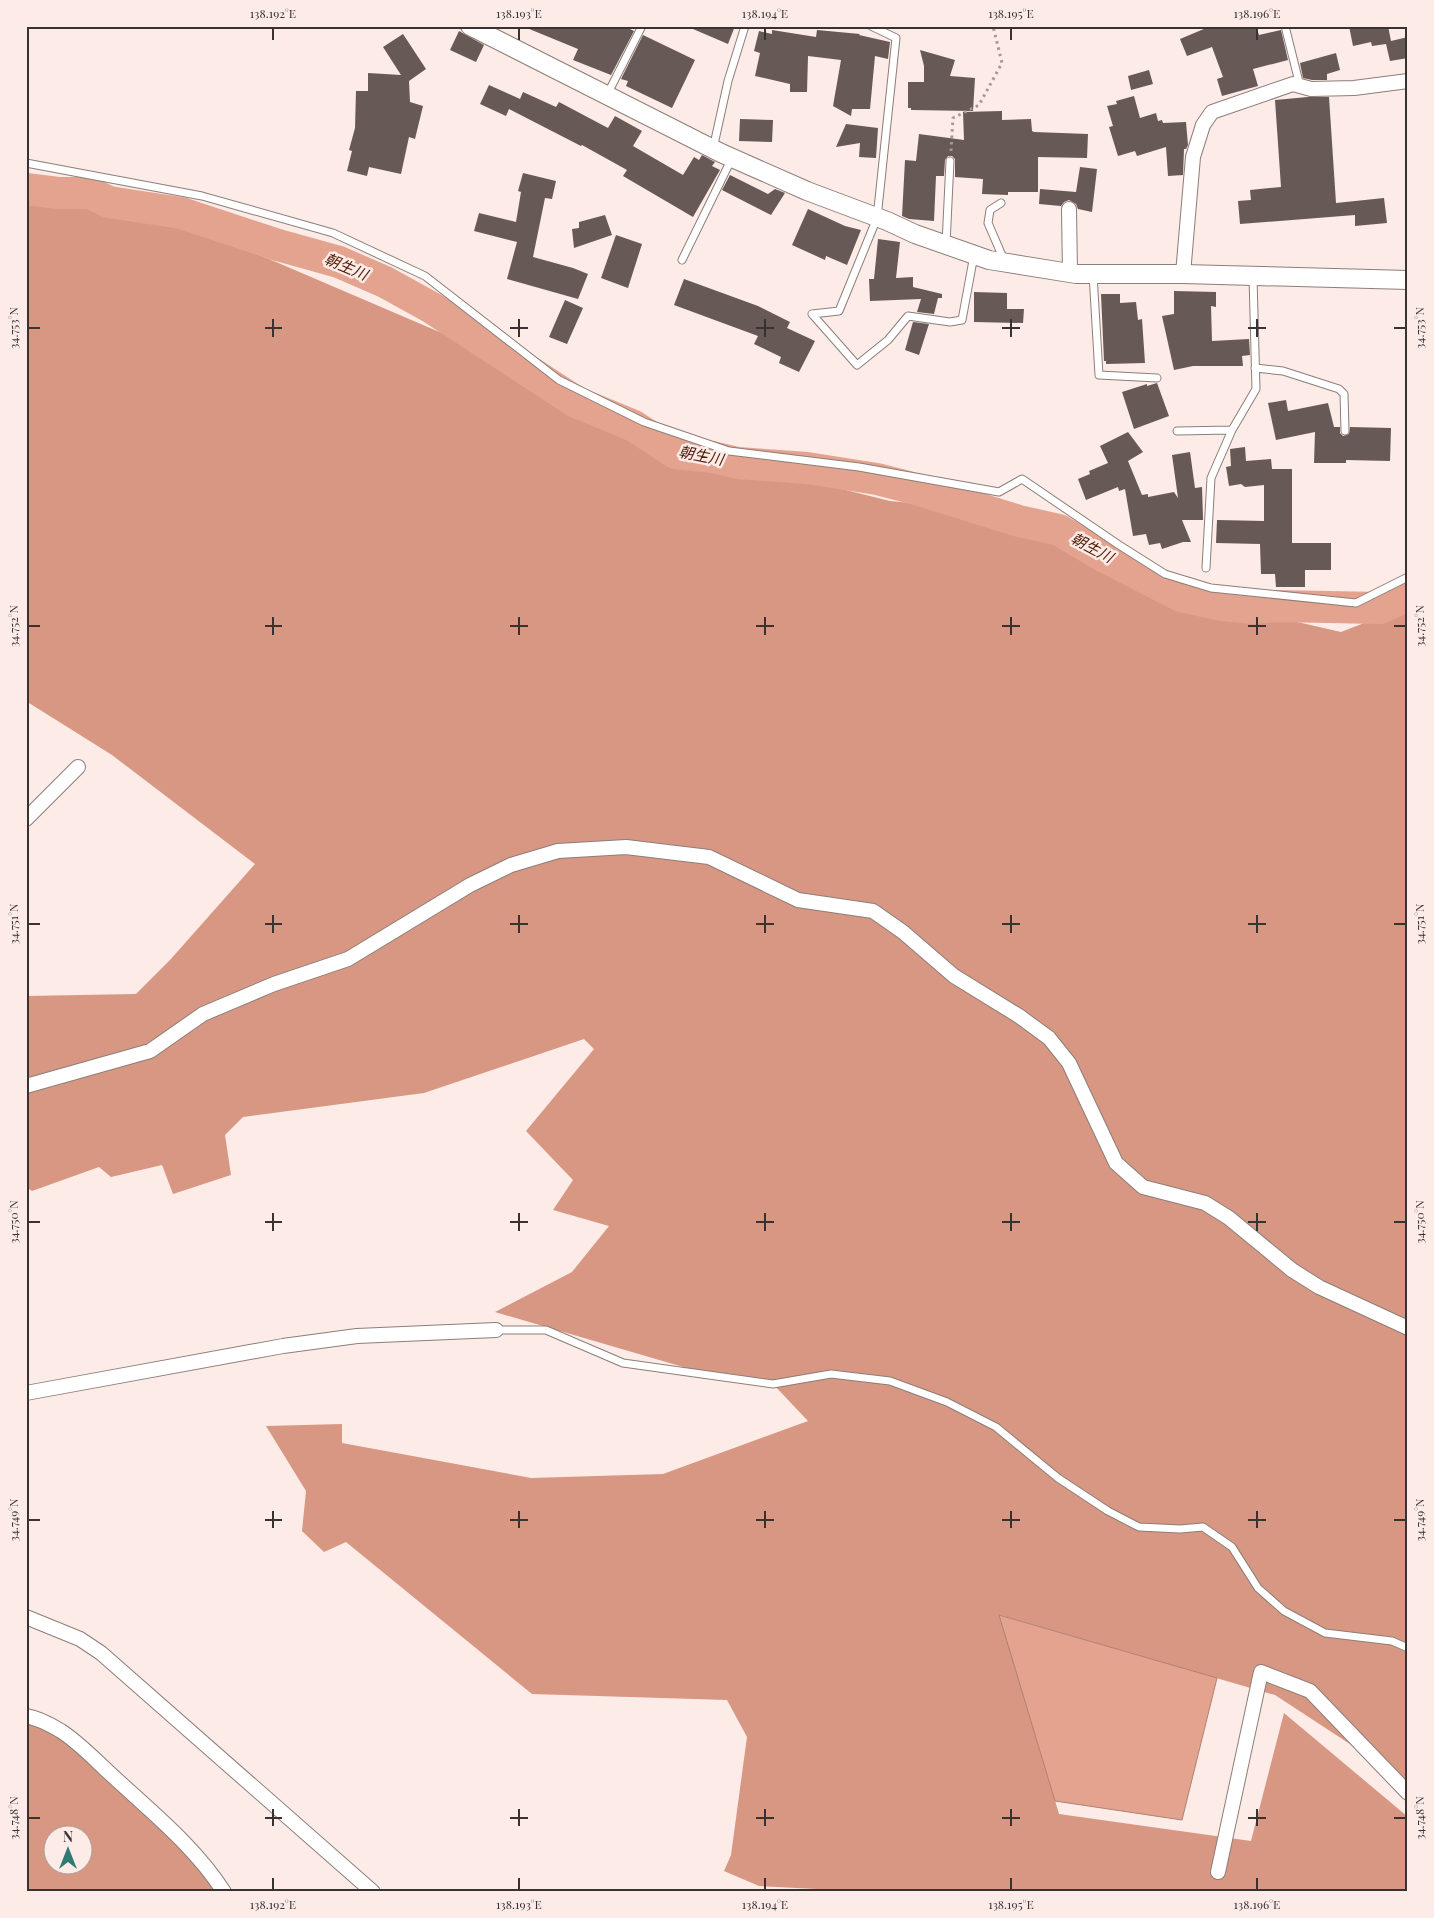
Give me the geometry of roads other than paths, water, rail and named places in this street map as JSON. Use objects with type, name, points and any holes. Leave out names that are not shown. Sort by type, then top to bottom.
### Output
[{"type":"street","points":[[470,26],[489,30],[607,96],[732,158],[807,191],[915,234],[989,260],[1070,273],[1408,280]]},
{"type":"street","points":[[1183,274],[1193,157],[1203,125],[1212,112],[1293,84],[1311,89],[1354,88],[1408,81]]},
{"type":"street","points":[[1069,209],[1070,273]]},
{"type":"street","points":[[26,819],[78,768]]},
{"type":"street","points":[[26,1086],[150,1051],[203,1014],[274,984],[348,959],[470,885],[511,865],[558,851],[626,847],[709,857],[798,900],[873,911],[903,932],[954,976],[1019,1016],[1049,1038],[1068,1063],[1116,1162],[1143,1187],[1205,1203],[1229,1218],[1292,1270],[1319,1287],[1408,1328]]},
{"type":"street","points":[[26,1393],[284,1346],[357,1336],[496,1330]]},
{"type":"street","points":[[26,1617],[80,1639],[101,1653],[373,1892]]},
{"type":"street","points":[[1218,1872],[1261,1672],[1310,1691],[1408,1792]]},
{"type":"street","points":[[26,1716],[62,1732],[78,1745],[172,1831],[212,1874],[224,1892]]},
{"type":"lane","points":[[607,96],[642,26]]},
{"type":"lane","points":[[713,149],[728,81],[745,26]]},
{"type":"lane","points":[[871,26],[896,38],[877,218],[839,311],[812,314],[857,365],[888,340],[908,316],[950,322],[962,320],[974,255]]},
{"type":"lane","points":[[1285,26],[1300,86]]},
{"type":"lane","points":[[682,260],[732,158]]},
{"type":"lane","points":[[946,244],[950,161]]},
{"type":"lane","points":[[26,163],[202,196],[333,233],[425,276],[559,380],[644,422],[729,451],[859,467],[999,492],[1022,478],[1119,545],[1165,574],[1211,588],[1356,603],[1408,577]]},
{"type":"lane","points":[[1001,203],[990,210],[988,223],[1005,262]]},
{"type":"lane","points":[[1093,274],[1099,375],[1157,378]]},
{"type":"lane","points":[[1206,568],[1211,478],[1232,430],[1256,389],[1253,276]]},
{"type":"lane","points":[[1255,368],[1283,371],[1340,389],[1344,394],[1345,432]]},
{"type":"lane","points":[[1177,431],[1232,430]]},
{"type":"lane","points":[[496,1330],[546,1330],[624,1363],[773,1384],[831,1374],[890,1381],[947,1402],[996,1427],[1058,1478],[1108,1511],[1139,1526],[1180,1529],[1203,1526],[1232,1547],[1258,1588],[1284,1610],[1325,1634],[1392,1641],[1408,1648]]},
{"type":"waterway","name":"朝生川","points":[[26,189],[58,193],[90,193],[109,202],[181,213],[278,245],[339,262],[385,282],[432,308],[576,402],[634,426],[675,453],[712,457],[738,463],[807,468],[877,479],[916,489],[1019,521],[1059,530],[1103,556],[1181,596],[1222,605],[1254,608],[1276,606],[1380,608],[1408,596]]}]
